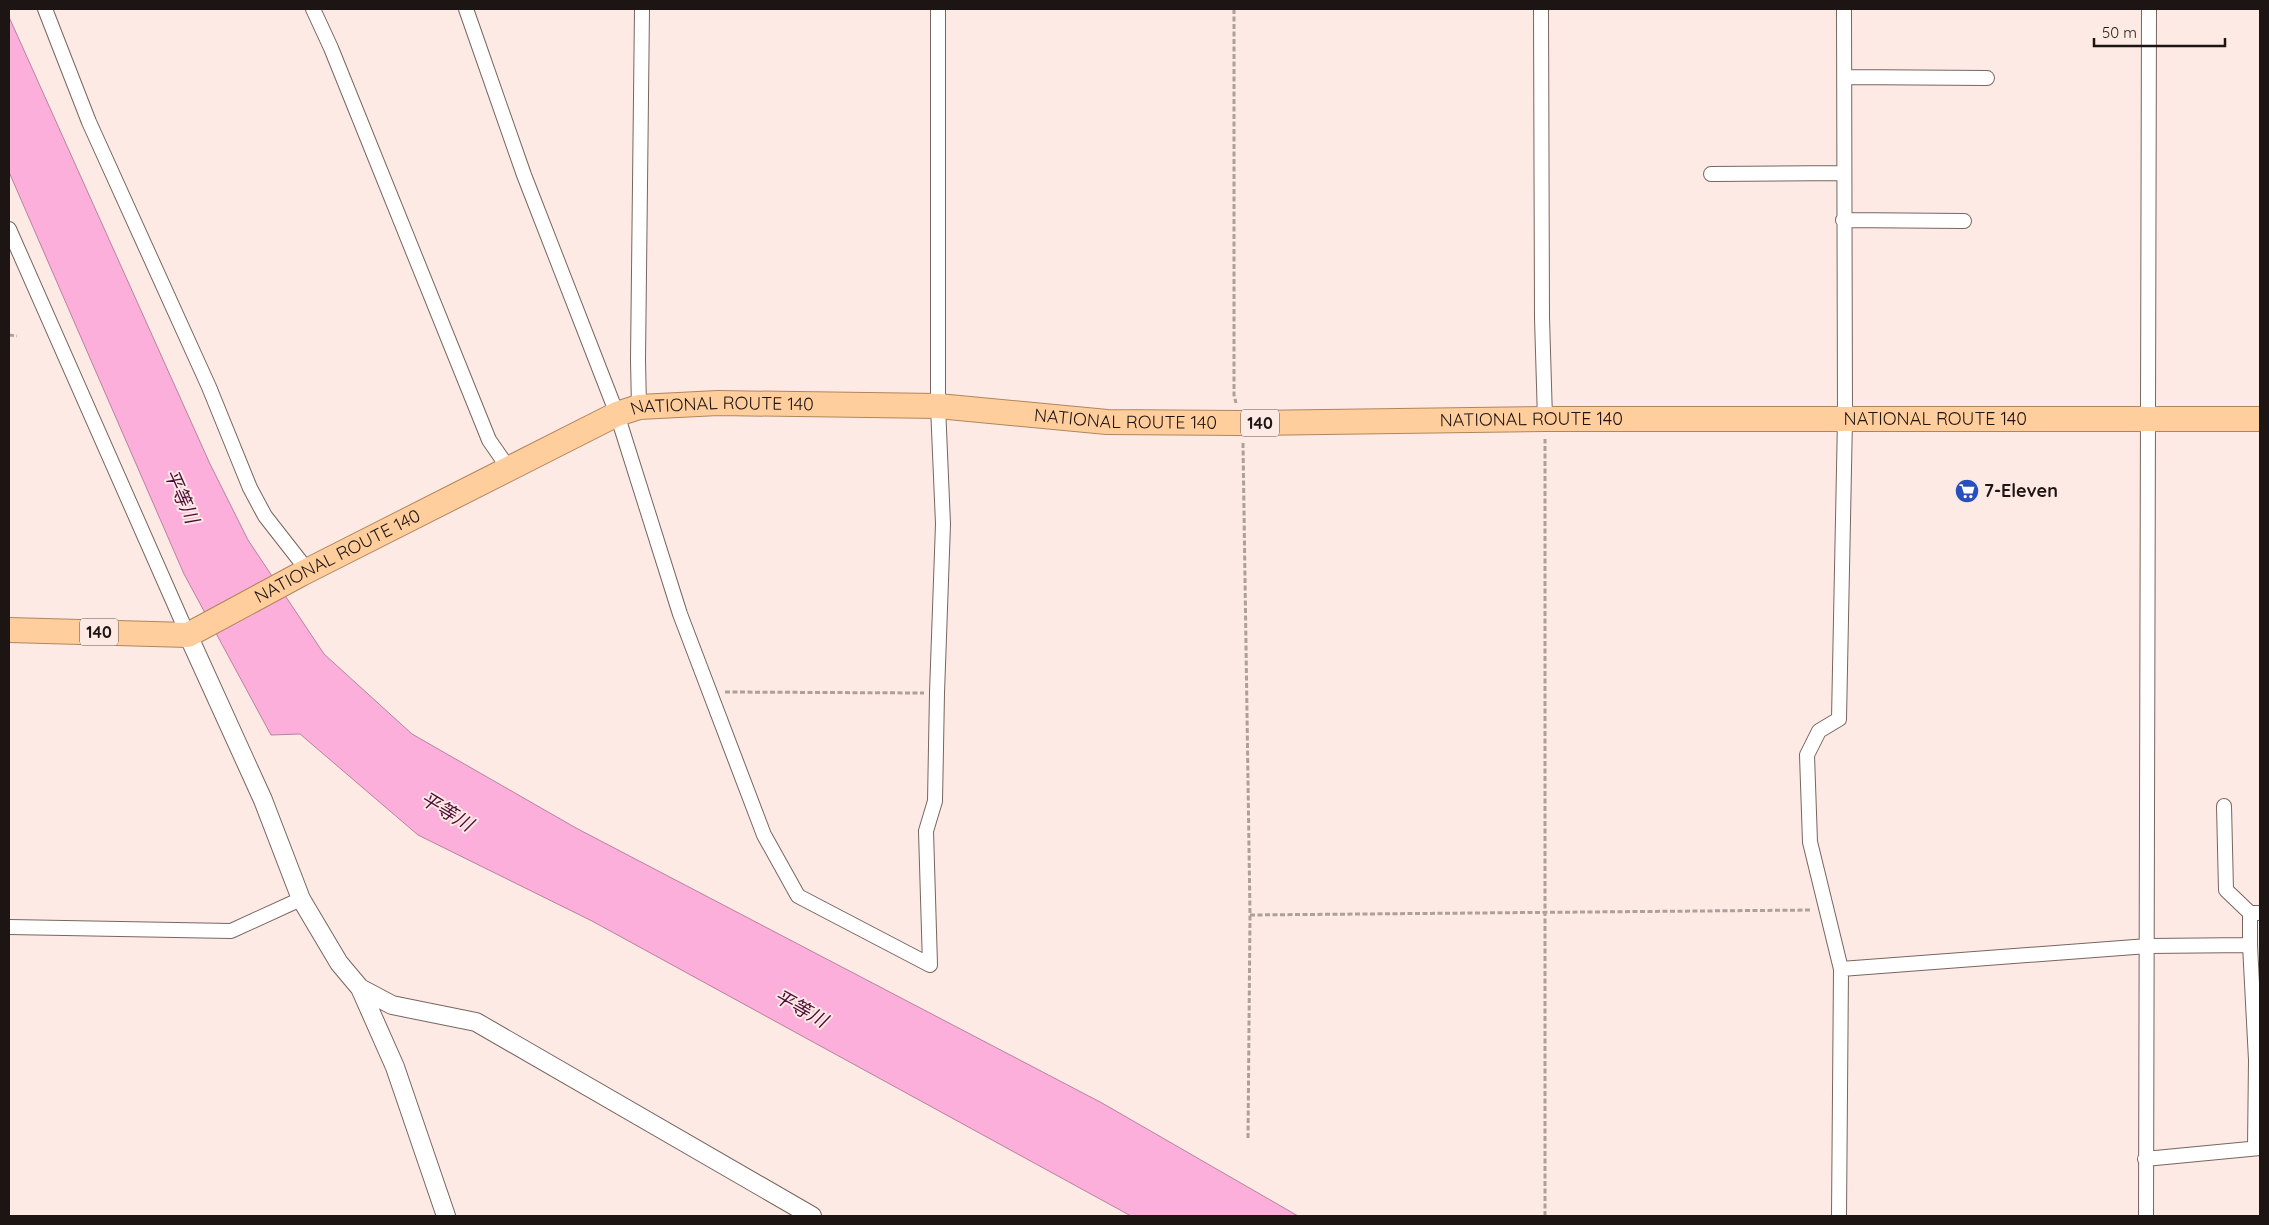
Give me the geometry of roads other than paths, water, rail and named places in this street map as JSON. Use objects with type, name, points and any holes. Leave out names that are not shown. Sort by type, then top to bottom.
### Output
[{"type":"highway","name":"NATIONAL ROUTE 140","points":[[192,633],[304,572],[617,414],[639,407],[718,403],[938,406],[1107,422],[1242,423],[1545,419],[2260,419]]},
{"type":"highway","name":"140","points":[[9,630],[192,633]]},
{"type":"street","points":[[45,9],[89,122],[206,378],[250,488],[265,516],[304,572]]},
{"type":"street","points":[[313,9],[331,48],[489,440],[510,469]]},
{"type":"street","points":[[466,9],[524,175],[617,414],[680,614],[764,835],[798,896],[930,965],[926,831],[935,801],[943,524],[938,406],[938,9]]},
{"type":"street","points":[[639,407],[642,9]]},
{"type":"street","points":[[1541,9],[1542,308],[1545,419]]},
{"type":"street","points":[[1839,1216],[1841,969],[1825,910],[1810,842],[1807,755],[1819,730],[1839,719],[1845,419],[1843,220],[1844,9]]},
{"type":"street","points":[[2146,1216],[2149,9]]},
{"type":"street","points":[[1845,77],[1987,78]]},
{"type":"street","points":[[1712,174],[1843,173]]},
{"type":"street","points":[[1843,220],[1964,221]]},
{"type":"street","points":[[9,229],[192,633],[263,800],[301,899],[339,963],[360,988],[395,1067],[446,1216]]},
{"type":"street","points":[[2145,1159],[2258,1148],[2250,945],[2255,913],[2226,890],[2224,806]]},
{"type":"street","points":[[9,927],[231,931],[301,899]]},
{"type":"street","points":[[1841,969],[2148,946],[2250,945]]},
{"type":"street","points":[[360,988],[392,1005],[476,1022],[812,1216]]},
{"type":"water","name":"平等川","points":[[9,17],[210,464],[248,540],[324,654],[412,734],[576,828],[1102,1103],[1298,1216],[1131,1216],[592,921],[418,835],[300,734],[271,735],[184,574],[9,172]]},
{"type":"place","name":"7-Eleven","points":[[1967,491]]}]
